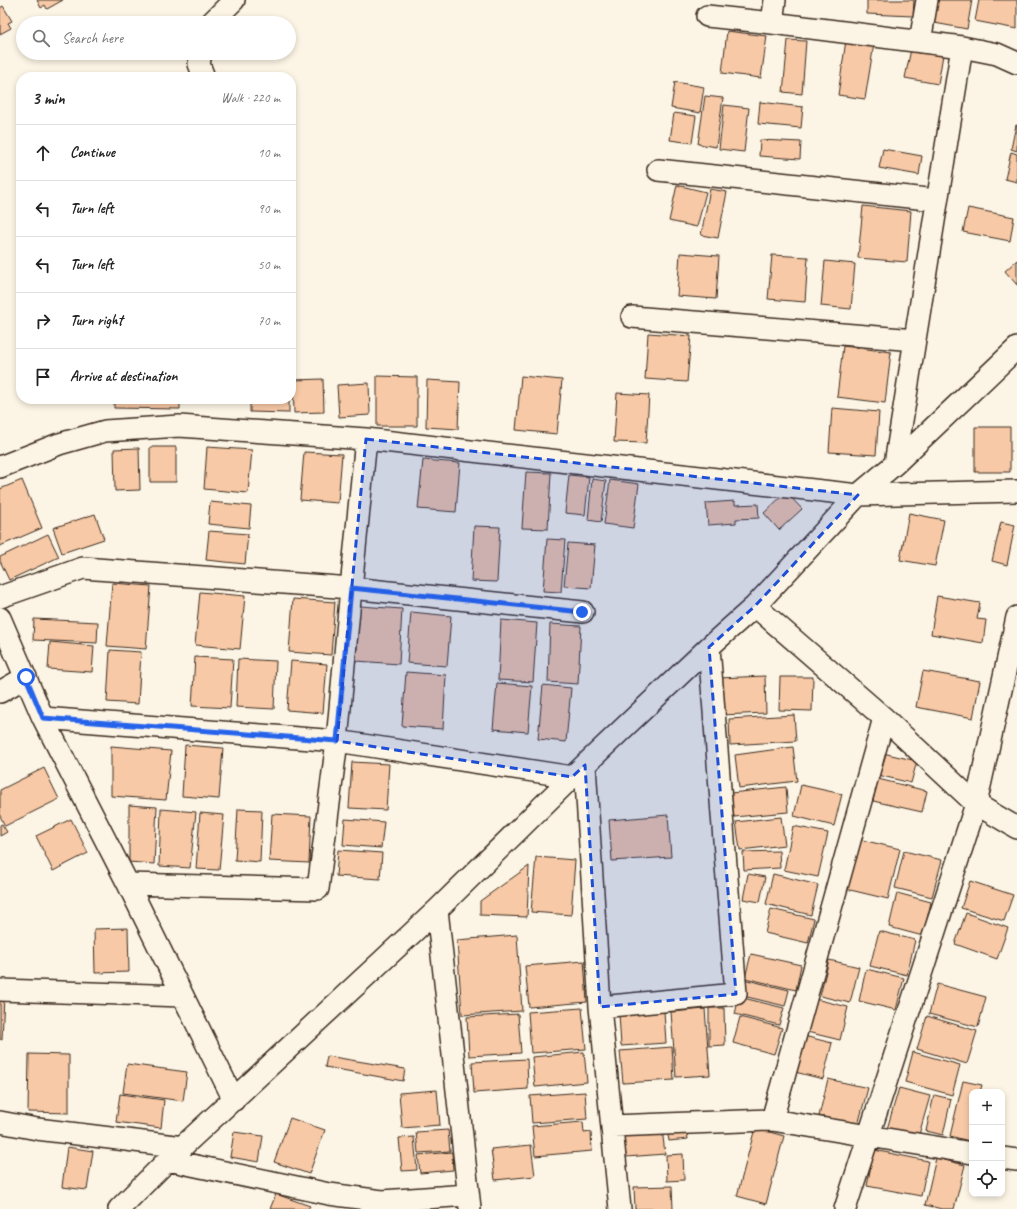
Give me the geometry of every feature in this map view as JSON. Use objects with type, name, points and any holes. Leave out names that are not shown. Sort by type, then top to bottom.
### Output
[{"type":"street","points":[[218,16],[234,0]]},
{"type":"street","points":[[772,23],[776,0]]},
{"type":"street","points":[[920,42],[927,0]]},
{"type":"street","points":[[707,16],[962,47],[997,54],[1017,63]]},
{"type":"street","points":[[895,464],[962,47]]},
{"type":"street","points":[[200,60],[199,64],[202,72]]},
{"type":"street","points":[[658,170],[937,200]]},
{"type":"street","points":[[632,317],[915,340]]},
{"type":"street","points":[[119,1209],[175,1154],[437,910],[578,771],[709,647],[755,606],[858,495],[895,464],[1017,348]]},
{"type":"street","points":[[0,467],[59,444],[105,431],[179,426],[366,439],[858,495],[1017,491]]},
{"type":"street","points":[[128,884],[318,889],[337,741],[366,439]]},
{"type":"street","points":[[0,597],[83,568],[351,588],[582,612]]},
{"type":"street","points":[[755,606],[884,718],[976,804],[1017,828]]},
{"type":"street","points":[[845,1209],[976,804],[1017,617]]},
{"type":"street","points":[[0,618],[43,718],[128,884],[234,1100]]},
{"type":"street","points":[[600,1007],[736,994],[709,647]]},
{"type":"street","points":[[0,692],[26,677]]},
{"type":"street","points":[[43,718],[337,741],[578,771]]},
{"type":"street","points":[[772,1120],[884,718]]},
{"type":"street","points":[[578,771],[620,1209]]},
{"type":"street","points":[[0,1122],[175,1154],[329,1194],[382,1201],[469,1202],[437,910]]},
{"type":"street","points":[[0,990],[183,996]]},
{"type":"street","points":[[612,1126],[772,1120],[969,1153]]},
{"type":"street","points":[[1005,1158],[1017,1160]]},
{"type":"highlighted area","points":[[366,439],[858,495],[755,606],[709,647],[736,994],[600,1007],[585,765],[572,777],[337,741]]},
{"type":"building","points":[[37,0],[63,0],[47,9],[45,5],[41,8]]},
{"type":"building","points":[[867,0],[914,0],[913,16],[867,14]]},
{"type":"building","points":[[934,0],[972,0],[967,29],[929,22]]},
{"type":"building","points":[[979,0],[1017,0],[1017,29],[975,21]]},
{"type":"building","points":[[3,6],[12,21],[8,23],[11,28],[0,34],[0,8]]},
{"type":"building","points":[[727,31],[767,36],[761,78],[722,73]]},
{"type":"building","points":[[788,40],[806,41],[802,94],[783,92]]},
{"type":"building","points":[[846,40],[874,44],[865,99],[838,95]]},
{"type":"building","points":[[911,49],[943,55],[938,84],[905,78]]},
{"type":"building","points":[[675,82],[704,87],[700,113],[671,108]]},
{"type":"building","points":[[705,96],[723,98],[716,147],[698,144]]},
{"type":"building","points":[[760,102],[803,107],[801,128],[758,124]]},
{"type":"building","points":[[724,105],[749,108],[744,152],[719,149]]},
{"type":"building","points":[[674,113],[696,116],[692,143],[670,140]]},
{"type":"building","points":[[1017,125],[1017,151],[1011,149]]},
{"type":"building","points":[[760,140],[801,142],[800,159],[759,156]]},
{"type":"building","points":[[883,149],[922,156],[919,175],[879,168]]},
{"type":"building","points":[[1011,152],[1017,154],[1017,182],[1005,179]]},
{"type":"building","points":[[677,185],[706,192],[697,227],[669,221]]},
{"type":"building","points":[[710,189],[727,192],[718,238],[701,235]]},
{"type":"building","points":[[863,206],[911,211],[907,262],[858,258]]},
{"type":"building","points":[[968,208],[1014,217],[1010,241],[963,232]]},
{"type":"building","points":[[680,253],[719,256],[716,299],[677,296]]},
{"type":"building","points":[[772,255],[808,257],[805,302],[768,299]]},
{"type":"building","points":[[1017,260],[1017,285],[1005,271]]},
{"type":"building","points":[[825,261],[855,264],[851,309],[821,306]]},
{"type":"building","points":[[648,333],[691,336],[687,382],[645,379]]},
{"type":"building","points":[[843,346],[891,352],[885,403],[837,397]]},
{"type":"building","points":[[377,376],[417,377],[417,426],[377,426]]},
{"type":"building","points":[[521,376],[562,380],[557,434],[516,430]]},
{"type":"building","points":[[323,379],[324,412],[294,413],[294,404],[296,404],[296,380]]},
{"type":"building","points":[[427,380],[460,382],[458,429],[426,427]]},
{"type":"building","points":[[369,383],[370,415],[339,417],[337,385]]},
{"type":"building","points":[[617,393],[649,395],[646,443],[614,442]]},
{"type":"building","points":[[114,404],[180,404],[180,409],[114,408]]},
{"type":"building","points":[[250,404],[289,404],[289,413],[250,412]]},
{"type":"building","points":[[832,408],[879,412],[876,455],[829,452]]},
{"type":"building","points":[[975,427],[1010,427],[1010,472],[975,472]]},
{"type":"building","points":[[150,447],[176,447],[176,482],[150,482]]},
{"type":"building","points":[[207,447],[252,450],[248,493],[204,489]]},
{"type":"building","points":[[139,448],[140,490],[115,491],[114,449]]},
{"type":"building","points":[[304,452],[342,454],[338,503],[300,500]]},
{"type":"building","points":[[423,460],[460,463],[456,512],[418,509]]},
{"type":"building","points":[[526,472],[551,473],[548,529],[522,528]]},
{"type":"building","points":[[569,475],[589,477],[585,515],[565,513]]},
{"type":"building","points":[[592,479],[606,481],[601,522],[588,520]]},
{"type":"building","points":[[22,480],[42,528],[0,546],[0,489]]},
{"type":"building","points":[[610,480],[639,484],[633,528],[604,524]]},
{"type":"building","points":[[786,492],[802,509],[779,530],[764,513]]},
{"type":"building","points":[[735,501],[735,505],[758,504],[759,518],[736,519],[736,523],[708,525],[706,503]]},
{"type":"building","points":[[210,502],[251,506],[249,528],[208,524]]},
{"type":"building","points":[[909,513],[944,520],[935,566],[900,560]]},
{"type":"building","points":[[95,514],[104,539],[62,553],[53,528]]},
{"type":"building","points":[[1001,522],[1015,525],[1007,565],[992,561]]},
{"type":"building","points":[[474,526],[500,527],[497,582],[471,581]]},
{"type":"building","points":[[209,531],[248,534],[245,564],[206,560]]},
{"type":"building","points":[[48,534],[59,557],[9,580],[0,561],[0,557]]},
{"type":"building","points":[[547,539],[565,540],[561,592],[543,591]]},
{"type":"building","points":[[568,543],[595,545],[591,588],[564,586]]},
{"type":"building","points":[[112,583],[151,586],[146,649],[107,646]]},
{"type":"building","points":[[200,592],[245,596],[240,649],[195,645]]},
{"type":"building","points":[[937,596],[980,603],[977,619],[986,620],[983,643],[931,634]]},
{"type":"building","points":[[293,599],[335,602],[331,655],[289,652]]},
{"type":"building","points":[[360,606],[402,609],[399,664],[356,661]]},
{"type":"building","points":[[411,612],[451,616],[447,666],[407,663]]},
{"type":"building","points":[[34,619],[98,622],[97,643],[33,640]]},
{"type":"building","points":[[501,620],[537,623],[533,682],[498,680]]},
{"type":"building","points":[[550,624],[581,626],[578,684],[548,682]]},
{"type":"building","points":[[50,642],[94,646],[92,672],[48,669]]},
{"type":"building","points":[[110,650],[141,652],[138,704],[107,702]]},
{"type":"building","points":[[195,657],[233,659],[230,708],[192,706]]},
{"type":"building","points":[[238,659],[276,661],[274,709],[236,707]]},
{"type":"building","points":[[291,661],[327,664],[323,713],[287,710]]},
{"type":"building","points":[[923,671],[980,681],[973,718],[916,707]]},
{"type":"building","points":[[406,672],[446,675],[443,729],[402,726]]},
{"type":"building","points":[[765,676],[766,713],[721,715],[719,678]]},
{"type":"building","points":[[780,677],[813,677],[812,711],[779,710]]},
{"type":"building","points":[[497,683],[532,686],[528,732],[493,729]]},
{"type":"building","points":[[543,685],[571,688],[566,742],[538,739]]},
{"type":"building","points":[[794,715],[796,741],[730,745],[729,719]]},
{"type":"building","points":[[185,745],[223,748],[219,799],[182,796]]},
{"type":"building","points":[[111,746],[171,751],[166,800],[111,796]]},
{"type":"building","points":[[793,747],[797,781],[739,788],[735,755]]},
{"type":"building","points":[[883,753],[917,761],[911,783],[878,775]]},
{"type":"building","points":[[352,762],[389,764],[386,810],[349,808]]},
{"type":"building","points":[[44,768],[59,799],[5,826],[0,816],[0,790]]},
{"type":"building","points":[[878,779],[927,791],[922,812],[873,801]]},
{"type":"building","points":[[801,785],[842,794],[834,826],[794,816]]},
{"type":"building","points":[[786,787],[788,812],[734,817],[731,793]]},
{"type":"building","points":[[129,805],[157,807],[154,864],[129,862]]},
{"type":"building","points":[[161,809],[196,812],[190,868],[159,866]]},
{"type":"building","points":[[238,809],[262,810],[260,862],[235,860]]},
{"type":"building","points":[[200,813],[224,815],[219,870],[196,869]]},
{"type":"building","points":[[272,814],[311,816],[309,863],[269,861]]},
{"type":"building","points":[[668,815],[671,857],[612,861],[609,820]]},
{"type":"building","points":[[781,817],[785,845],[740,850],[736,822]]},
{"type":"building","points":[[71,819],[88,853],[53,871],[36,836]]},
{"type":"building","points":[[345,819],[384,822],[381,848],[343,845]]},
{"type":"building","points":[[2,824],[7,832],[0,836],[0,825]]},
{"type":"building","points":[[793,826],[828,833],[818,877],[784,870]]},
{"type":"building","points":[[858,839],[900,849],[888,899],[846,889]]},
{"type":"building","points":[[338,850],[382,853],[380,879],[336,876]]},
{"type":"building","points":[[779,851],[780,868],[744,870],[743,852]]},
{"type":"building","points":[[904,851],[942,860],[932,897],[895,888]]},
{"type":"building","points":[[536,857],[575,860],[571,915],[531,912]]},
{"type":"building","points":[[529,866],[527,917],[480,915],[480,901]]},
{"type":"building","points":[[748,874],[765,877],[760,902],[743,899]]},
{"type":"building","points":[[773,874],[818,885],[811,915],[766,904]]},
{"type":"building","points":[[970,881],[1013,895],[1004,921],[961,908]]},
{"type":"building","points":[[897,893],[931,902],[923,936],[889,927]]},
{"type":"building","points":[[771,909],[814,919],[808,943],[765,933]]},
{"type":"building","points":[[966,913],[1008,928],[997,959],[955,944]]},
{"type":"building","points":[[128,928],[129,972],[95,973],[94,929]]},
{"type":"building","points":[[879,931],[915,940],[907,975],[870,966]]},
{"type":"building","points":[[517,935],[522,1011],[462,1015],[457,940]]},
{"type":"building","points":[[751,954],[801,965],[796,990],[745,978]]},
{"type":"building","points":[[829,960],[859,967],[850,1003],[820,996]]},
{"type":"building","points":[[584,961],[587,1002],[529,1007],[525,966]]},
{"type":"building","points":[[866,969],[904,978],[896,1010],[859,1001]]},
{"type":"building","points":[[743,979],[789,990],[785,1006],[739,995]]},
{"type":"building","points":[[937,984],[986,997],[978,1027],[929,1014]]},
{"type":"building","points":[[0,996],[4,996],[2,1040],[0,1039]]},
{"type":"building","points":[[739,997],[784,1008],[779,1025],[735,1014]]},
{"type":"building","points":[[815,999],[848,1007],[840,1040],[807,1032]]},
{"type":"building","points":[[582,1008],[586,1049],[531,1053],[528,1012]]},
{"type":"building","points":[[709,1008],[724,1008],[725,1045],[709,1046]]},
{"type":"building","points":[[705,1009],[710,1075],[676,1077],[671,1012]]},
{"type":"building","points":[[664,1011],[666,1043],[621,1046],[619,1014]]},
{"type":"building","points":[[518,1014],[521,1053],[469,1056],[467,1017]]},
{"type":"building","points":[[927,1016],[977,1031],[967,1064],[917,1049]]},
{"type":"building","points":[[740,1017],[782,1028],[774,1054],[733,1043]]},
{"type":"building","points":[[804,1036],[832,1043],[823,1079],[795,1072]]},
{"type":"building","points":[[672,1047],[674,1080],[623,1083],[620,1051]]},
{"type":"building","points":[[584,1052],[587,1082],[535,1087],[532,1057]]},
{"type":"building","points":[[913,1052],[960,1065],[952,1095],[905,1082]]},
{"type":"building","points":[[29,1054],[69,1055],[69,1113],[28,1112]]},
{"type":"building","points":[[327,1056],[405,1069],[403,1081],[325,1067]]},
{"type":"building","points":[[527,1059],[528,1089],[474,1093],[472,1062]]},
{"type":"building","points":[[127,1064],[187,1072],[183,1101],[123,1093]]},
{"type":"building","points":[[828,1079],[868,1088],[858,1125],[819,1116]]},
{"type":"building","points":[[963,1081],[982,1085],[981,1089],[969,1089],[969,1141],[950,1136]]},
{"type":"building","points":[[899,1088],[930,1096],[918,1138],[887,1129]]},
{"type":"building","points":[[437,1090],[440,1125],[402,1128],[399,1093]]},
{"type":"building","points":[[585,1092],[587,1119],[532,1123],[530,1096]]},
{"type":"building","points":[[120,1094],[164,1100],[161,1128],[116,1122]]},
{"type":"building","points":[[934,1095],[951,1099],[943,1135],[926,1131]]},
{"type":"building","points":[[290,1118],[325,1130],[309,1174],[274,1162]]},
{"type":"building","points":[[583,1122],[584,1133],[591,1132],[592,1151],[535,1156],[532,1126]]},
{"type":"building","points":[[686,1126],[688,1139],[669,1141],[667,1129]]},
{"type":"building","points":[[662,1128],[665,1154],[626,1157],[623,1132]]},
{"type":"building","points":[[755,1128],[784,1136],[766,1204],[737,1196]]},
{"type":"building","points":[[448,1130],[450,1151],[418,1153],[416,1132]]},
{"type":"building","points":[[234,1132],[263,1136],[259,1162],[230,1157]]},
{"type":"building","points":[[414,1137],[417,1170],[402,1171],[399,1138]]},
{"type":"building","points":[[531,1145],[535,1176],[495,1180],[491,1149]]},
{"type":"building","points":[[67,1147],[93,1151],[87,1190],[62,1187]]},
{"type":"building","points":[[874,1150],[928,1161],[921,1196],[867,1186]]},
{"type":"building","points":[[452,1152],[453,1170],[420,1173],[418,1155]]},
{"type":"building","points":[[683,1154],[684,1180],[667,1181],[666,1155]]},
{"type":"building","points":[[936,1158],[965,1165],[954,1209],[942,1209],[925,1205]]},
{"type":"building","points":[[672,1186],[673,1209],[635,1209],[634,1187]]},
{"type":"building","points":[[276,1194],[310,1206],[308,1209],[270,1209]]},
{"type":"route","points":[[26,677],[43,718],[337,741],[351,588],[582,612]]}]
